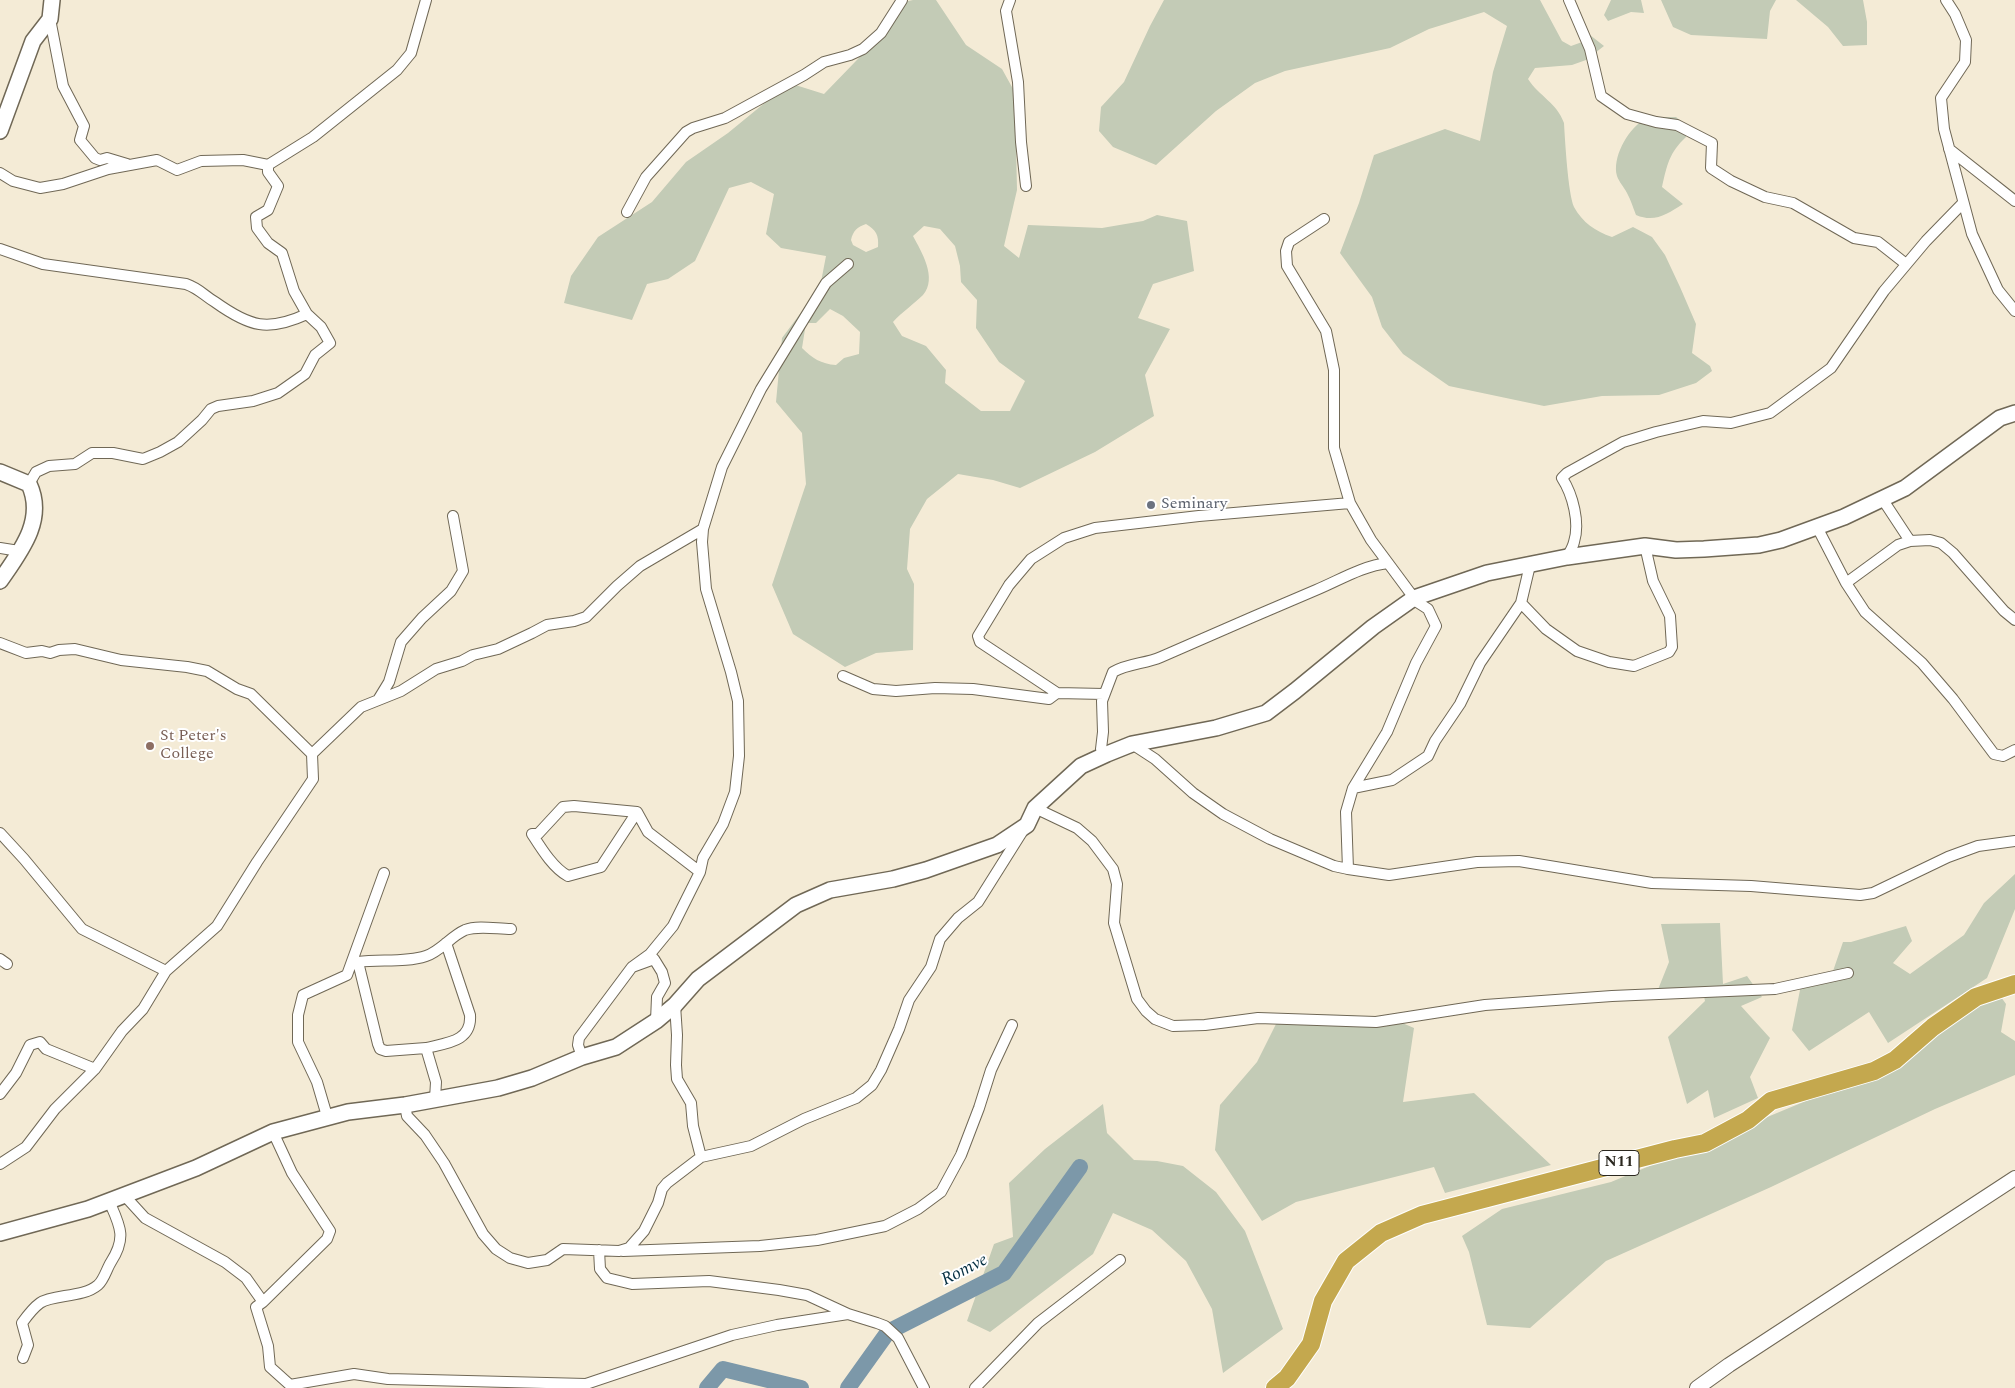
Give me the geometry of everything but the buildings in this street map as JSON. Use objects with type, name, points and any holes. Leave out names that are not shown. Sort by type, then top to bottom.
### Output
[{"type":"highway","name":"N11","points":[[1275,1388],[1287,1378],[1311,1344],[1324,1301],[1346,1261],[1380,1233],[1422,1214],[1675,1148],[1705,1143],[1748,1120],[1771,1101],[1874,1071],[1895,1060],[1933,1027],[1976,998],[2015,984]]},
{"type":"main road","points":[[0,131],[33,41],[50,19],[52,0]]},
{"type":"main road","points":[[0,1233],[88,1209],[196,1168],[273,1132],[327,1116],[405,1105],[498,1088],[540,1075],[616,1047],[656,1021],[675,1005],[698,978],[796,905],[830,890],[893,879],[998,845],[1027,825],[1035,808],[1081,766],[1107,754],[1132,744],[1216,728],[1266,713],[1296,692],[1373,627],[1414,598],[1487,573],[1568,556],[1645,546],[1676,550],[1759,545],[1781,540],[1883,500],[1923,477],[2000,418],[2015,413]]},
{"type":"main road","points":[[0,472],[29,484],[35,497],[35,513],[30,533],[0,581]]},
{"type":"street","points":[[0,173],[13,181],[40,188],[63,184],[108,169],[157,160],[177,170],[201,161],[243,160],[268,165],[313,137],[397,70],[411,53],[426,0]]},
{"type":"street","points":[[627,212],[646,177],[686,132],[740,111],[824,62],[850,55],[863,48],[880,34],[902,0]]},
{"type":"street","points":[[1010,0],[1006,11],[1018,82],[1021,142],[1026,186]]},
{"type":"street","points":[[1569,0],[1590,49],[1601,96],[1627,114],[1656,122],[1677,125],[1700,135],[1712,143],[1711,168],[1731,181],[1765,198],[1793,203],[1854,238],[1878,242],[1906,264]]},
{"type":"street","points":[[1946,0],[1955,14],[1966,40],[1965,62],[1941,98],[1944,129],[1972,234],[1998,290],[2015,311]]},
{"type":"street","points":[[50,19],[63,86],[84,126],[80,140],[95,158],[100,160],[107,158],[130,165]]},
{"type":"street","points":[[1950,149],[2015,201]]},
{"type":"street","points":[[29,484],[36,472],[49,466],[76,464],[92,453],[113,453],[144,459],[178,442],[202,420],[210,409],[253,401],[278,393],[305,374],[314,355],[330,343],[321,327],[308,314],[294,291],[282,253],[268,243],[257,228],[256,217],[268,210],[278,186],[268,172],[268,165]]},
{"type":"street","points":[[1568,556],[1574,542],[1575,520],[1570,490],[1562,478],[1567,473],[1623,442],[1656,432],[1703,421],[1731,422],[1770,413],[1831,368],[1884,291],[1926,241],[1963,203]]},
{"type":"street","points":[[1324,219],[1289,242],[1286,251],[1287,266],[1326,331],[1334,370],[1334,448],[1350,503],[1371,540],[1414,598],[1428,609],[1436,626],[1416,663],[1387,732],[1353,788],[1346,812],[1348,869]]},
{"type":"street","points":[[0,249],[43,264],[186,284],[199,288],[213,302],[246,322],[274,326],[308,314]]},
{"type":"street","points":[[582,1058],[578,1045],[579,1038],[632,967],[650,954],[672,926],[700,872],[703,858],[723,824],[735,792],[739,756],[738,701],[706,589],[702,542],[703,529],[722,468],[761,389],[826,283],[848,264]]},
{"type":"street","points":[[1883,500],[1910,541]]},
{"type":"street","points":[[1104,694],[1057,693],[980,642],[978,636],[1009,585],[1031,559],[1064,538],[1095,528],[1199,516],[1350,503]]},
{"type":"street","points":[[378,700],[389,682],[401,642],[422,618],[451,591],[463,571],[453,516]]},
{"type":"street","points":[[1817,527],[1846,583],[1865,612],[1922,663],[1947,691],[1994,754],[2003,756],[2015,750]]},
{"type":"street","points":[[312,754],[361,707],[401,691],[436,669],[462,661],[473,655],[498,649],[546,625],[574,621],[586,617],[640,566],[703,529]]},
{"type":"street","points":[[1846,583],[1898,545],[1910,541],[1930,540],[1941,543],[1953,553],[2004,611],[2015,620]]},
{"type":"street","points":[[1521,603],[1546,629],[1577,651],[1609,662],[1634,666],[1669,652],[1672,647],[1670,616],[1653,581],[1645,546]]},
{"type":"street","points":[[0,548],[19,551]]},
{"type":"street","points":[[1107,754],[1101,750],[1103,732],[1102,701],[1114,672],[1124,666],[1159,658],[1208,635],[1339,581],[1371,565],[1388,563]]},
{"type":"street","points":[[1353,788],[1392,780],[1428,756],[1435,741],[1460,704],[1480,663],[1521,603],[1530,565]]},
{"type":"street","points":[[0,643],[26,653],[42,652],[50,654],[59,650],[75,649],[121,660],[207,671],[237,689],[251,694],[312,754],[313,779],[257,862],[217,926],[166,971],[143,1009],[122,1031],[95,1069],[54,1109],[26,1147],[0,1164]]},
{"type":"street","points":[[843,676],[873,689],[896,691],[935,688],[972,690],[1049,699],[1057,693]]},
{"type":"street","points":[[1132,744],[1155,759],[1193,793],[1223,814],[1270,839],[1334,866],[1389,875],[1477,862],[1519,861],[1652,883],[1751,886],[1860,895],[1873,894],[1948,857],[1978,846],[2015,841]]},
{"type":"street","points":[[563,807],[601,807],[637,812],[601,867],[572,876],[563,873],[542,850],[532,834],[538,834],[563,807]]},
{"type":"street","points":[[1035,808],[1077,828],[1092,841],[1113,869],[1117,884],[1114,924],[1137,999],[1146,1012],[1172,1026],[1206,1025],[1258,1018],[1376,1022],[1485,1005],[1612,996],[1775,989],[1848,973]]},
{"type":"street","points":[[637,812],[648,832],[700,872]]},
{"type":"street","points":[[619,1251],[629,1248],[644,1231],[667,1183],[701,1157],[751,1146],[804,1119],[856,1098],[872,1085],[900,1029],[909,1000],[931,967],[940,939],[958,918],[978,902],[1009,850],[1027,825]]},
{"type":"street","points":[[0,833],[82,929],[166,971]]},
{"type":"street","points":[[348,974],[384,874]]},
{"type":"street","points":[[327,1116],[317,1082],[298,1042],[298,1015],[303,994],[348,974],[358,962],[400,960],[425,956],[460,933],[472,928],[511,929]]},
{"type":"street","points":[[358,962],[366,1001],[380,1049],[386,1051],[426,1048],[454,1041],[466,1033],[471,1025],[470,1015],[446,943]]},
{"type":"street","points":[[632,967],[654,959],[662,972],[665,983],[657,997],[656,1021]]},
{"type":"street","points":[[675,1005],[678,1035],[677,1079],[691,1103],[693,1126],[701,1157]]},
{"type":"street","points":[[405,1105],[407,1116],[425,1135],[444,1162],[483,1234],[496,1249],[510,1258],[528,1263],[547,1260],[562,1249],[619,1251],[760,1246],[817,1240],[885,1226],[918,1209],[941,1192],[961,1155],[991,1070],[1012,1025]]},
{"type":"street","points":[[0,1094],[16,1073],[30,1045],[40,1042],[46,1048],[95,1069]]},
{"type":"street","points":[[426,1048],[436,1082],[435,1099]]},
{"type":"street","points":[[273,1132],[292,1173],[330,1231],[327,1239],[256,1307],[268,1346],[270,1367],[290,1385],[354,1374],[388,1379],[586,1384],[732,1334],[848,1314]]},
{"type":"street","points":[[0,1157],[0,1164]]},
{"type":"street","points":[[1697,1388],[1730,1364],[2015,1178]]},
{"type":"street","points":[[124,1195],[145,1218],[225,1262],[246,1278],[263,1302]]},
{"type":"street","points":[[24,1358],[28,1346],[22,1323],[27,1315],[41,1302],[86,1292],[100,1284],[119,1249],[119,1224],[109,1201]]},
{"type":"street","points":[[598,1250],[600,1270],[607,1278],[632,1284],[709,1281],[779,1290],[807,1295],[848,1314],[878,1323],[885,1326],[898,1338],[924,1388]]},
{"type":"street","points":[[975,1388],[1038,1323],[1120,1260]]},
{"type":"green space","points":[[936,0],[966,45],[1002,69],[1023,107],[1016,143],[1017,190],[1004,246],[1019,258],[1028,225],[1102,228],[1143,221],[1157,215],[1187,221],[1194,271],[1153,284],[1138,318],[1170,329],[1145,375],[1154,416],[1095,452],[1020,488],[993,480],[958,474],[927,499],[910,529],[907,569],[914,584],[913,650],[876,653],[845,667],[793,634],[772,585],[806,484],[802,433],[776,402],[782,338],[820,287],[826,256],[781,248],[766,234],[774,194],[751,182],[729,188],[695,261],[668,279],[647,284],[632,320],[564,303],[571,276],[598,237],[652,202],[686,162],[728,133],[789,83],[824,94],[884,32],[904,2]],"holes":[[[866,224],[876,233],[878,243],[878,247],[866,252],[853,245],[851,240],[856,230]],[[924,226],[940,229],[955,246],[960,266],[961,282],[977,300],[976,328],[999,362],[1025,381],[1010,411],[981,411],[945,383],[946,370],[926,346],[902,336],[893,322],[923,295],[929,281],[927,265],[913,236]],[[830,309],[843,316],[860,332],[859,354],[844,358],[836,365],[813,358],[802,348],[806,323],[816,323]]]},
{"type":"green space","points":[[1164,0],[1540,0],[1562,41],[1571,46],[1585,41],[1590,35],[1604,46],[1586,60],[1572,65],[1535,68],[1528,79],[1557,110],[1564,123],[1568,179],[1574,207],[1585,222],[1606,235],[1612,237],[1633,227],[1652,237],[1665,255],[1696,324],[1692,353],[1710,366],[1712,371],[1696,383],[1659,395],[1602,396],[1544,406],[1449,386],[1403,354],[1382,327],[1372,297],[1340,253],[1359,203],[1374,155],[1445,129],[1480,141],[1493,72],[1507,26],[1484,12],[1429,29],[1390,48],[1285,71],[1255,83],[1216,111],[1156,165],[1113,147],[1099,131],[1101,107],[1124,82]]},
{"type":"green space","points":[[1611,0],[1641,0],[1644,13],[1631,12],[1608,21],[1604,15]]},
{"type":"green space","points":[[1661,0],[1776,0],[1770,11],[1767,39],[1691,35],[1673,27]]},
{"type":"green space","points":[[1796,0],[1863,0],[1867,22],[1867,45],[1843,46],[1828,27]]},
{"type":"green space","points":[[1657,117],[1676,117],[1685,125],[1686,137],[1676,148],[1670,160],[1662,187],[1683,204],[1666,214],[1649,218],[1636,215],[1617,176],[1616,169],[1619,153],[1631,131],[1644,120]]},
{"type":"green space","points":[[2015,874],[2015,909],[1987,978],[1888,1043],[1869,1012],[1809,1051],[1792,1030],[1802,980],[1832,974],[1843,942],[1851,942],[1906,926],[1912,941],[1893,963],[1910,974],[1964,935],[1984,903]]},
{"type":"green space","points":[[1720,923],[1723,984],[1747,976],[1762,997],[1741,1006],[1770,1038],[1750,1077],[1758,1098],[1714,1118],[1708,1090],[1687,1104],[1668,1037],[1705,1001],[1702,987],[1657,992],[1669,962],[1661,924]]},
{"type":"green space","points":[[1996,990],[2006,1004],[2001,1032],[2015,1041],[2015,1075],[1935,1109],[1771,1187],[1606,1261],[1530,1328],[1487,1325],[1469,1252],[1462,1236],[1502,1209],[1611,1182],[1902,1061]]},
{"type":"green space","points":[[1281,1014],[1346,1015],[1393,1019],[1414,1028],[1403,1102],[1474,1093],[1551,1165],[1445,1193],[1434,1167],[1296,1202],[1262,1221],[1215,1150],[1220,1105],[1257,1062]]},
{"type":"green space","points":[[1103,1104],[1107,1133],[1134,1160],[1157,1161],[1183,1166],[1216,1192],[1245,1231],[1283,1329],[1223,1373],[1212,1309],[1186,1261],[1152,1230],[1113,1213],[1093,1254],[990,1332],[967,1321],[994,1244],[1013,1237],[1009,1183],[1045,1149]]},
{"type":"waterway","name":"Romve","points":[[848,1388],[888,1332],[1004,1273],[1080,1167]]},
{"type":"waterway","name":"Romve","points":[[707,1388],[723,1369],[801,1388]]},
{"type":"place","name":"Seminary","points":[[1151,505]]},
{"type":"place","name":"St Peter's College","points":[[150,746]]}]
